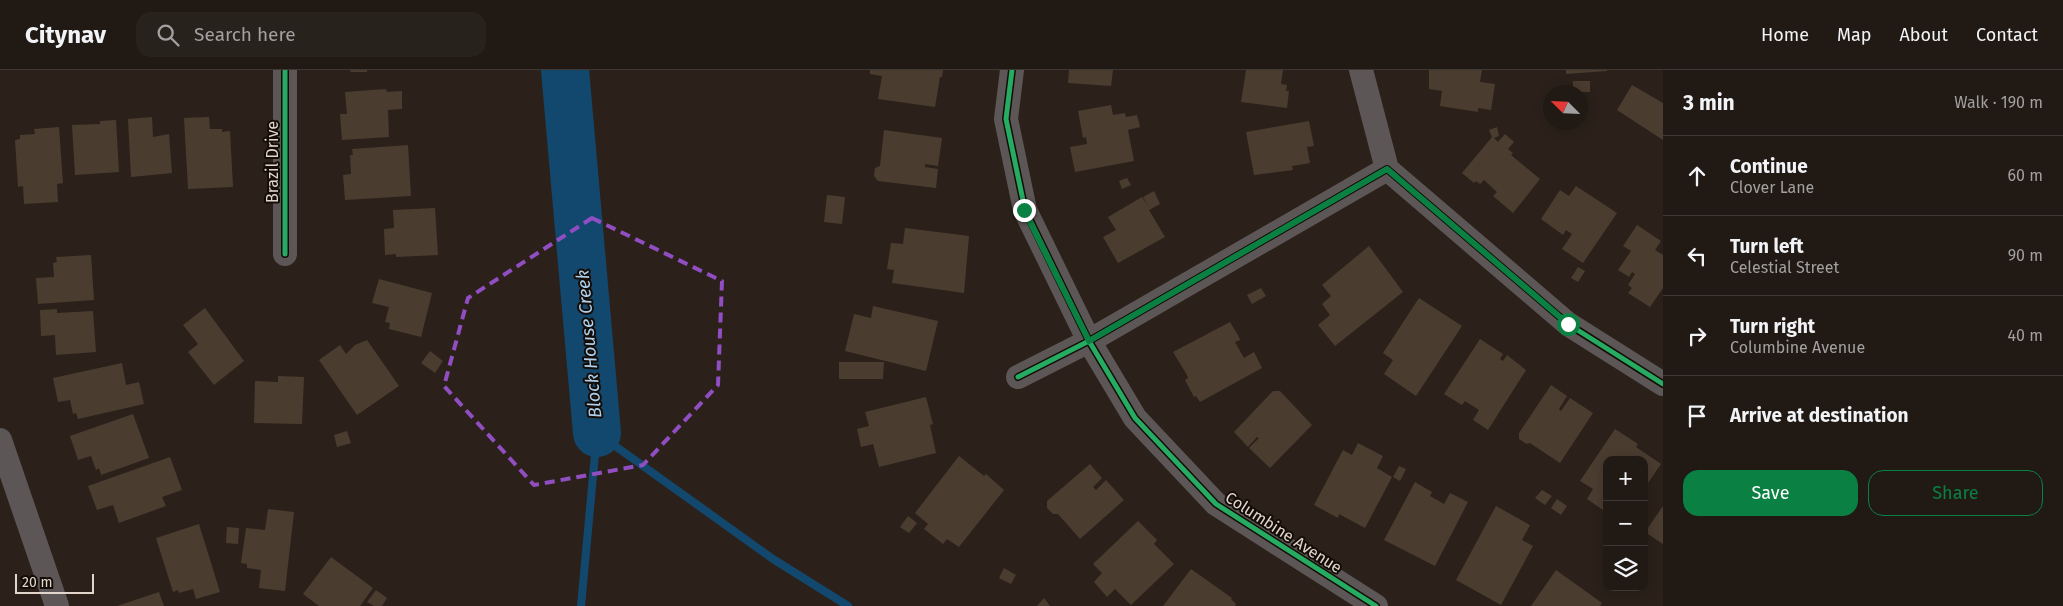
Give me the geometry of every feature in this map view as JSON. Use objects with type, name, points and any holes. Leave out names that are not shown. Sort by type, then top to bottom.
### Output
[{"type":"street","name":"Brazil Drive","points":[[284,254],[285,70]]},
{"type":"street","name":"Columbine Avenue","points":[[1012,70],[1006,119],[1024,210],[1089,341],[1135,418],[1216,504],[1376,606]]},
{"type":"street","points":[[1361,70],[1387,169],[1568,324],[1663,384]]},
{"type":"street","points":[[1018,377],[1089,341],[1387,169]]},
{"type":"street","points":[[0,440],[57,606]]},
{"type":"highlighted area","points":[[592,218],[722,281],[718,385],[643,465],[534,485],[444,386],[468,298]]},
{"type":"building","points":[[350,70],[367,70],[367,72],[351,72]]},
{"type":"building","points":[[870,70],[943,70],[935,107],[878,99],[882,76],[870,74]]},
{"type":"building","points":[[1069,70],[1113,70],[1111,86],[1068,83]]},
{"type":"building","points":[[1246,70],[1283,70],[1281,84],[1287,85],[1286,91],[1289,91],[1287,108],[1241,102]]},
{"type":"building","points":[[1429,70],[1482,70],[1480,82],[1495,84],[1491,110],[1478,108],[1478,112],[1440,106],[1442,91],[1429,89]]},
{"type":"building","points":[[1566,70],[1607,70],[1607,71],[1566,74]]},
{"type":"building","points":[[1573,81],[1590,81],[1590,92],[1588,92],[1588,85],[1573,85]]},
{"type":"building","points":[[1632,85],[1663,103],[1663,140],[1617,110]]},
{"type":"building","points":[[386,89],[387,92],[402,91],[402,109],[388,110],[389,137],[342,140],[340,114],[347,114],[345,92]]},
{"type":"building","points":[[1111,105],[1113,115],[1125,113],[1126,117],[1137,115],[1140,127],[1128,130],[1134,161],[1075,172],[1070,147],[1087,144],[1086,137],[1083,138],[1078,111]]},
{"type":"building","points":[[152,117],[153,137],[169,134],[172,173],[131,177],[128,119]]},
{"type":"building","points":[[209,117],[210,129],[222,129],[222,132],[230,131],[233,187],[188,189],[184,118]]},
{"type":"building","points":[[116,120],[119,172],[75,175],[72,125],[100,124],[100,121]]},
{"type":"building","points":[[1309,121],[1314,146],[1307,147],[1310,163],[1292,166],[1293,170],[1254,175],[1246,132]]},
{"type":"building","points":[[59,127],[63,183],[57,184],[58,202],[24,204],[23,186],[18,187],[15,140],[20,139],[20,135],[35,134],[34,129]]},
{"type":"building","points":[[1497,127],[1499,136],[1494,138],[1498,142],[1505,134],[1514,142],[1508,149],[1513,153],[1511,155],[1540,179],[1513,213],[1493,196],[1497,192],[1484,180],[1480,184],[1476,181],[1474,183],[1462,173],[1492,137],[1489,130]]},
{"type":"building","points":[[884,130],[942,138],[938,166],[925,164],[925,167],[938,169],[936,188],[878,181],[874,176],[875,168],[880,166]]},
{"type":"building","points":[[408,145],[411,196],[345,200],[343,175],[351,174],[350,155],[353,155],[352,149]]},
{"type":"building","points":[[1127,178],[1131,185],[1122,189],[1119,181]]},
{"type":"building","points":[[1576,186],[1617,213],[1583,263],[1562,249],[1572,234],[1566,230],[1563,235],[1541,219],[1560,190],[1569,196]]},
{"type":"building","points":[[1154,191],[1160,204],[1149,210],[1165,237],[1118,263],[1103,237],[1116,230],[1108,217],[1142,197],[1149,207],[1143,197]]},
{"type":"building","points":[[827,195],[845,197],[842,224],[824,222]]},
{"type":"building","points":[[435,208],[438,255],[396,257],[396,254],[385,255],[384,229],[394,228],[393,210]]},
{"type":"building","points":[[1637,225],[1661,241],[1655,250],[1663,255],[1663,288],[1650,307],[1628,293],[1632,288],[1628,285],[1635,274],[1632,272],[1629,277],[1618,270],[1631,251],[1623,246]]},
{"type":"building","points":[[905,228],[969,236],[964,293],[892,283],[894,270],[887,269],[891,243],[903,244]]},
{"type":"building","points":[[1369,246],[1403,292],[1335,346],[1318,325],[1330,315],[1322,304],[1331,296],[1322,285]]},
{"type":"building","points":[[91,255],[94,300],[38,304],[36,278],[54,277],[53,263],[57,262],[56,257]]},
{"type":"building","points":[[1578,267],[1585,271],[1578,282],[1571,278]]},
{"type":"building","points":[[379,279],[432,293],[421,337],[389,329],[390,323],[385,322],[389,307],[372,303]]},
{"type":"building","points":[[1261,288],[1266,296],[1252,304],[1247,295]]},
{"type":"building","points":[[1419,298],[1462,326],[1416,396],[1384,374],[1393,360],[1383,353]]},
{"type":"building","points":[[873,306],[938,321],[926,371],[845,351],[854,314],[871,318]]},
{"type":"building","points":[[205,308],[244,361],[214,385],[188,352],[198,344],[183,325]]},
{"type":"building","points":[[57,309],[57,313],[93,311],[96,352],[56,355],[55,335],[41,336],[40,310]]},
{"type":"building","points":[[1230,322],[1239,337],[1240,340],[1235,342],[1244,358],[1254,352],[1262,368],[1200,402],[1196,396],[1194,397],[1185,380],[1188,378],[1187,375],[1173,352]]},
{"type":"building","points":[[1480,339],[1503,354],[1500,359],[1503,361],[1507,355],[1526,370],[1488,430],[1473,420],[1479,410],[1465,401],[1462,405],[1444,394]]},
{"type":"building","points":[[367,340],[399,386],[357,415],[319,360],[340,345],[346,354],[355,345]]},
{"type":"building","points":[[430,351],[443,361],[435,373],[421,363]]},
{"type":"building","points":[[839,362],[884,362],[883,379],[839,379]]},
{"type":"building","points":[[122,363],[126,385],[139,382],[144,404],[78,419],[76,413],[73,414],[70,400],[58,402],[53,378]]},
{"type":"building","points":[[278,376],[304,377],[302,424],[254,423],[255,381],[278,382]]},
{"type":"building","points":[[1551,385],[1567,396],[1559,409],[1561,411],[1570,398],[1593,413],[1560,463],[1530,443],[1527,444],[1519,439],[1519,433]]},
{"type":"building","points":[[1273,391],[1280,391],[1312,425],[1270,468],[1249,448],[1259,438],[1257,437],[1248,447],[1234,432]]},
{"type":"building","points":[[926,397],[933,424],[930,425],[936,453],[879,467],[873,444],[861,447],[857,429],[869,426],[865,412]]},
{"type":"building","points":[[133,414],[149,458],[101,475],[99,468],[96,470],[91,456],[78,460],[70,436]]},
{"type":"building","points":[[1615,429],[1638,444],[1636,447],[1661,464],[1648,483],[1648,456],[1603,456],[1603,510],[1587,499],[1593,489],[1580,481]]},
{"type":"building","points":[[347,431],[351,443],[337,447],[334,435]]},
{"type":"building","points":[[1358,443],[1383,456],[1377,468],[1392,477],[1365,528],[1339,514],[1338,518],[1314,505],[1343,450],[1352,455]]},
{"type":"building","points":[[959,456],[984,476],[986,474],[1004,490],[959,547],[947,539],[943,544],[924,529],[928,524],[915,513]]},
{"type":"building","points":[[170,457],[182,490],[162,497],[166,506],[119,523],[113,505],[97,510],[88,486]]},
{"type":"building","points":[[1090,464],[1102,478],[1093,487],[1096,490],[1106,480],[1124,500],[1080,539],[1058,514],[1053,514],[1047,508],[1047,501]]},
{"type":"building","points":[[1399,466],[1406,469],[1400,481],[1393,477]]},
{"type":"building","points":[[1415,482],[1432,492],[1430,496],[1444,504],[1450,493],[1468,502],[1435,566],[1384,540]]},
{"type":"building","points":[[1542,490],[1552,496],[1545,505],[1535,498]]},
{"type":"building","points":[[1557,499],[1567,506],[1561,515],[1551,508]]},
{"type":"building","points":[[1496,506],[1530,525],[1522,540],[1533,546],[1501,605],[1456,580]]},
{"type":"building","points":[[1663,506],[1663,544],[1648,534],[1648,528]]},
{"type":"building","points":[[268,509],[294,512],[285,591],[259,588],[261,570],[247,568],[247,564],[241,563],[246,528],[265,530]]},
{"type":"building","points":[[908,516],[917,523],[909,533],[900,527]]},
{"type":"building","points":[[1138,521],[1157,540],[1154,544],[1174,564],[1131,605],[1115,589],[1107,597],[1094,582],[1102,573],[1093,564]]},
{"type":"building","points":[[199,524],[220,592],[196,599],[193,589],[179,593],[178,590],[173,592],[156,538]]},
{"type":"building","points":[[227,527],[239,528],[238,544],[226,543]]},
{"type":"building","points":[[331,557],[373,588],[360,606],[319,606],[303,594]]},
{"type":"building","points":[[1004,568],[1016,575],[1011,584],[999,578]]},
{"type":"building","points":[[1191,569],[1232,598],[1236,604],[1235,606],[1163,606]]},
{"type":"building","points":[[1556,570],[1602,603],[1600,606],[1531,606]]},
{"type":"building","points":[[376,590],[387,598],[382,606],[374,606],[367,602]]},
{"type":"building","points":[[159,592],[164,606],[117,606]]},
{"type":"building","points":[[1044,598],[1050,606],[1037,606]]},
{"type":"waterway","name":"Block House Creek","points":[[565,70],[597,433]]},
{"type":"waterway","name":"Block House Creek","points":[[597,433],[773,559],[848,606]]},
{"type":"waterway","points":[[581,606],[597,433]]},
{"type":"cycle path","points":[[285,70],[285,254]]},
{"type":"cycle path","points":[[1012,70],[1006,119],[1025,210],[1089,341],[1135,418],[1216,504],[1376,606]]},
{"type":"cycle path","points":[[1018,377],[1089,341],[1387,169],[1568,324],[1663,384]]},
{"type":"route","points":[[1024,210],[1089,341],[1387,169],[1568,324]]}]
